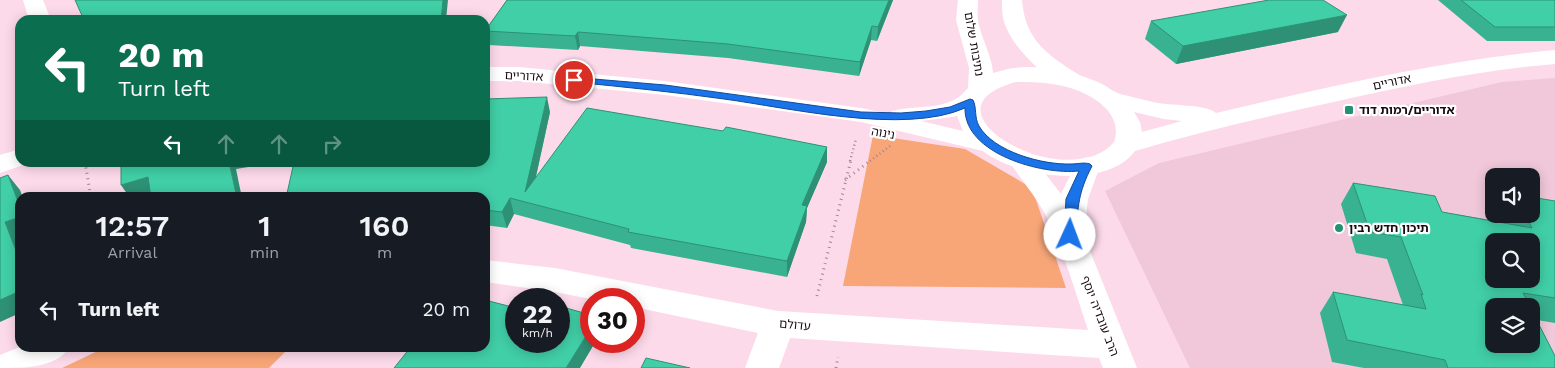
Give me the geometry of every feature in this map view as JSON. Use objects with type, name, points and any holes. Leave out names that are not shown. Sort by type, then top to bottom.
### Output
[{"type":"street","points":[[33,0],[38,15]]},
{"type":"street","name":"נתיבות שלום","points":[[968,0],[967,20],[981,68],[975,95]]},
{"type":"street","points":[[1012,0],[1014,23],[1032,51],[1046,64],[1073,81]]},
{"type":"street","name":"אדוריים","points":[[1126,144],[1230,116],[1475,65],[1555,57]]},
{"type":"street","name":"אדוריים","points":[[490,74],[519,74],[665,88],[858,126],[991,145]]},
{"type":"street","points":[[1015,75],[1040,75],[1073,81],[1092,88],[1107,98],[1120,109],[1127,121],[1129,133],[1126,144],[1112,158],[1086,166],[1054,167],[1021,160],[991,145],[979,134],[972,123],[969,112],[975,95],[995,80],[1015,75]]},
{"type":"street","name":"אדוריים","points":[[858,126],[901,116],[952,110],[975,95]]},
{"type":"street","name":"אדוריים","points":[[1107,98],[1164,112],[1230,116]]},
{"type":"street","points":[[0,164],[15,159]]},
{"type":"street","name":"הרב עובדיה יוסף","points":[[1021,160],[1045,189],[1070,235],[1115,356]]},
{"type":"street","name":"הרב עובדיה יוסף","points":[[1070,235],[1072,199],[1086,166]]},
{"type":"street","name":"עדולם","points":[[490,272],[555,280],[778,324],[1115,356]]},
{"type":"street","points":[[762,368],[778,324]]},
{"type":"street","points":[[4,368],[42,352]]},
{"type":"path","name":"נינוה","points":[[826,297],[816,296],[858,126]]},
{"type":"path","name":"נינוה","points":[[845,180],[893,144]]},
{"type":"path","points":[[86,167],[90,192]]},
{"type":"shaded area","name":"תיכון חדש רבין","points":[[1555,78],[1555,368],[1190,368],[1105,191],[1159,163],[1502,82]]},
{"type":"shaded area","points":[[873,135],[965,149],[1032,188],[1066,288],[843,286]]},
{"type":"shaded area","points":[[96,352],[285,352],[269,368],[62,368]]},
{"type":"building","points":[[75,0],[443,0],[442,15],[82,15]]},
{"type":"building","points":[[507,0],[889,0],[878,27],[872,26],[860,62],[728,44],[578,32],[575,36],[490,31],[490,24]]},
{"type":"building","points":[[1269,0],[1323,0],[1347,15],[1183,46],[1151,21]]},
{"type":"building","points":[[1461,0],[1555,0],[1555,27],[1495,27]]},
{"type":"building","points":[[547,97],[525,192],[587,108],[723,131],[726,127],[827,147],[802,205],[807,206],[787,261],[628,232],[629,229],[510,198],[502,212],[490,211],[490,192],[287,192],[293,167],[490,167],[490,99]]},
{"type":"building","points":[[121,167],[230,167],[236,192],[150,192],[148,177],[121,185]]},
{"type":"building","points":[[8,175],[15,194],[15,219],[5,222],[15,248],[15,293],[0,300],[0,178]]},
{"type":"building","points":[[1353,183],[1435,196],[1442,212],[1485,220],[1485,223],[1504,223],[1532,228],[1530,223],[1540,223],[1540,198],[1555,201],[1555,298],[1523,293],[1526,298],[1485,298],[1485,353],[1540,353],[1540,327],[1555,356],[1555,368],[1448,368],[1445,360],[1347,340],[1333,292],[1426,309],[1421,294],[1423,295],[1401,237],[1370,232]]},
{"type":"building","points":[[490,301],[505,305],[505,353],[570,353],[570,309],[580,312],[580,346],[566,368],[394,368],[407,352],[490,352]]},
{"type":"building","points":[[646,358],[690,368],[641,368]]},
{"type":"place","name":"אדוריים/רמות דוד","points":[[1349,110]]},
{"type":"place","name":"תיכון חדש רבין","points":[[1339,228]]},
{"type":"route","points":[[574,80],[665,88],[861,115],[901,116],[926,114],[952,110],[970,102],[968,107],[970,118],[975,129],[984,139],[1005,153],[1021,160],[1054,167],[1071,168],[1086,166],[1072,199],[1070,235]]}]
